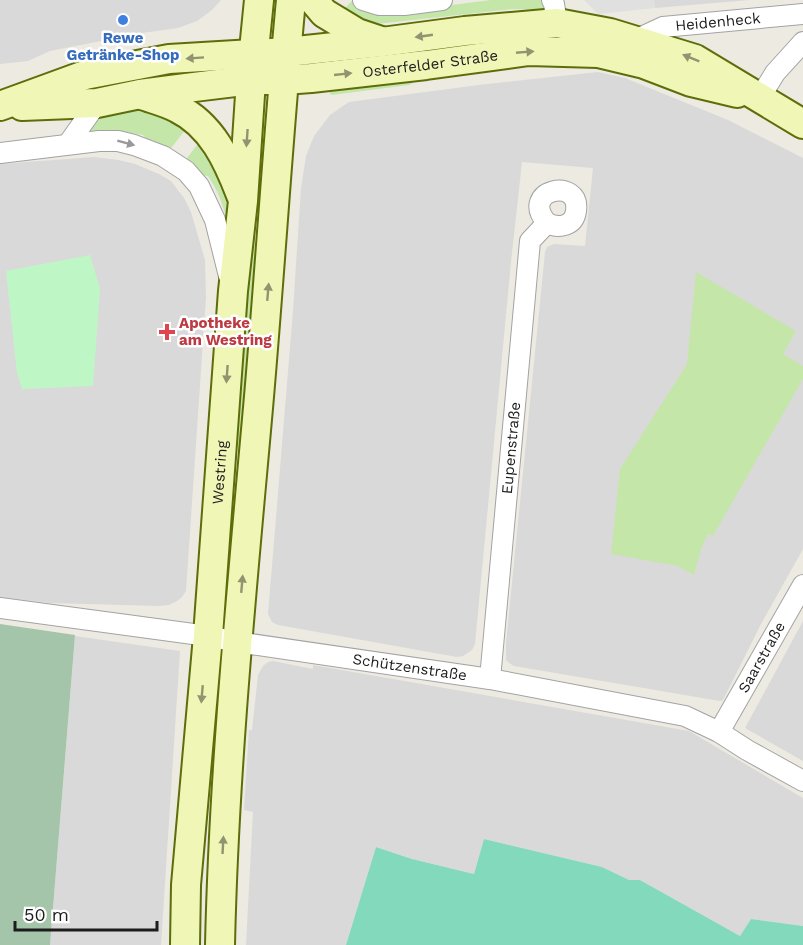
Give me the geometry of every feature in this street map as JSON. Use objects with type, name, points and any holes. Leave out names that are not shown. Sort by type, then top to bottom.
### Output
[{"type":"main road","name":"Westring","points":[[185,945],[186,885],[233,291],[243,201],[259,0]]},
{"type":"main road","name":"Westring","points":[[220,945],[226,803],[237,642],[291,0]]},
{"type":"main road","points":[[313,0],[324,13],[357,33],[382,42]]},
{"type":"main road","name":"Osterfelder Straße","points":[[0,106],[97,104],[253,67],[287,52],[465,31],[554,11],[610,33],[695,58],[803,124]]},
{"type":"main road","name":"Osterfelder Straße","points":[[0,106],[85,75],[169,59],[253,67],[284,80],[530,51],[598,53],[644,64],[691,82],[759,99]]},
{"type":"main road","points":[[140,94],[177,108],[207,131],[221,149],[243,201]]},
{"type":"street","points":[[363,0],[379,5],[405,5],[442,0]]},
{"type":"street","name":"Heidenheck","points":[[635,40],[663,27],[803,14]]},
{"type":"street","points":[[759,99],[776,73],[803,42]]},
{"type":"street","points":[[68,144],[97,104]]},
{"type":"street","points":[[0,153],[68,144],[118,141],[164,156],[186,171],[199,186],[215,220],[233,291]]},
{"type":"street","name":"Eupenstraße","points":[[490,679],[530,241],[547,223]]},
{"type":"street","name":"Saarstraße","points":[[719,732],[803,585]]},
{"type":"street","name":"Schützenstraße","points":[[0,608],[207,636],[490,679],[685,716],[719,732],[803,781]]},
{"type":"shaded area","points":[[0,0],[221,0],[197,21],[178,28],[50,51],[28,61],[0,64]]},
{"type":"shaded area","points":[[584,0],[654,0],[655,8],[598,14]]},
{"type":"shaded area","points":[[654,0],[750,0],[655,8]]},
{"type":"shaded area","points":[[598,72],[625,78],[728,120],[803,158],[803,549],[761,624],[723,700],[720,701],[514,666],[506,660],[545,252],[547,247],[554,244],[585,246],[593,168],[522,162],[475,644],[472,650],[457,657],[278,625],[272,622],[268,614],[301,188],[306,156],[314,136],[330,115],[349,102]]},
{"type":"shaded area","points":[[94,157],[135,164],[171,181],[191,212],[205,260],[206,297],[186,591],[182,597],[169,605],[49,603],[0,597],[0,164]]},
{"type":"shaded area","points":[[803,621],[803,761],[745,728]]},
{"type":"shaded area","points":[[75,636],[180,651],[161,945],[50,945]]},
{"type":"shaded area","points":[[273,661],[313,669],[313,665],[689,731],[803,798],[803,926],[751,919],[740,936],[640,880],[629,880],[602,867],[484,839],[474,874],[412,859],[376,847],[346,945],[246,945],[253,812],[244,810],[249,730],[252,730],[258,675],[263,666]]},
{"type":"green space","points":[[491,0],[541,0],[544,10],[513,9],[376,24],[339,14],[352,1],[382,9],[401,9],[440,7]]},
{"type":"green space","points":[[413,77],[413,83],[409,85],[330,94],[329,84]]},
{"type":"green space","points":[[144,107],[189,125],[168,152],[150,144],[143,135],[114,130],[84,132],[104,110]]},
{"type":"green space","points":[[265,119],[255,237],[255,303],[234,542],[238,467],[238,388],[257,120]]},
{"type":"green space","points":[[203,137],[231,201],[229,237],[221,225],[226,217],[219,196],[208,176],[199,175],[184,162]]},
{"type":"green space","points":[[90,255],[100,289],[93,386],[22,389],[17,373],[6,271]]},
{"type":"green space","points":[[696,272],[796,331],[783,354],[803,366],[803,379],[713,536],[708,534],[694,575],[678,566],[611,554],[620,469],[687,364]]},
{"type":"green space","points":[[0,624],[75,635],[50,945],[0,945]]},
{"type":"green space","points":[[484,839],[602,867],[629,880],[640,880],[740,936],[751,919],[803,926],[803,945],[346,945],[376,847],[412,859],[474,874]]},
{"type":"place","name":"Rewe Getränke-Shop","points":[[123,20]]},
{"type":"place","name":"Apotheke am Westring","points":[[167,332]]}]
